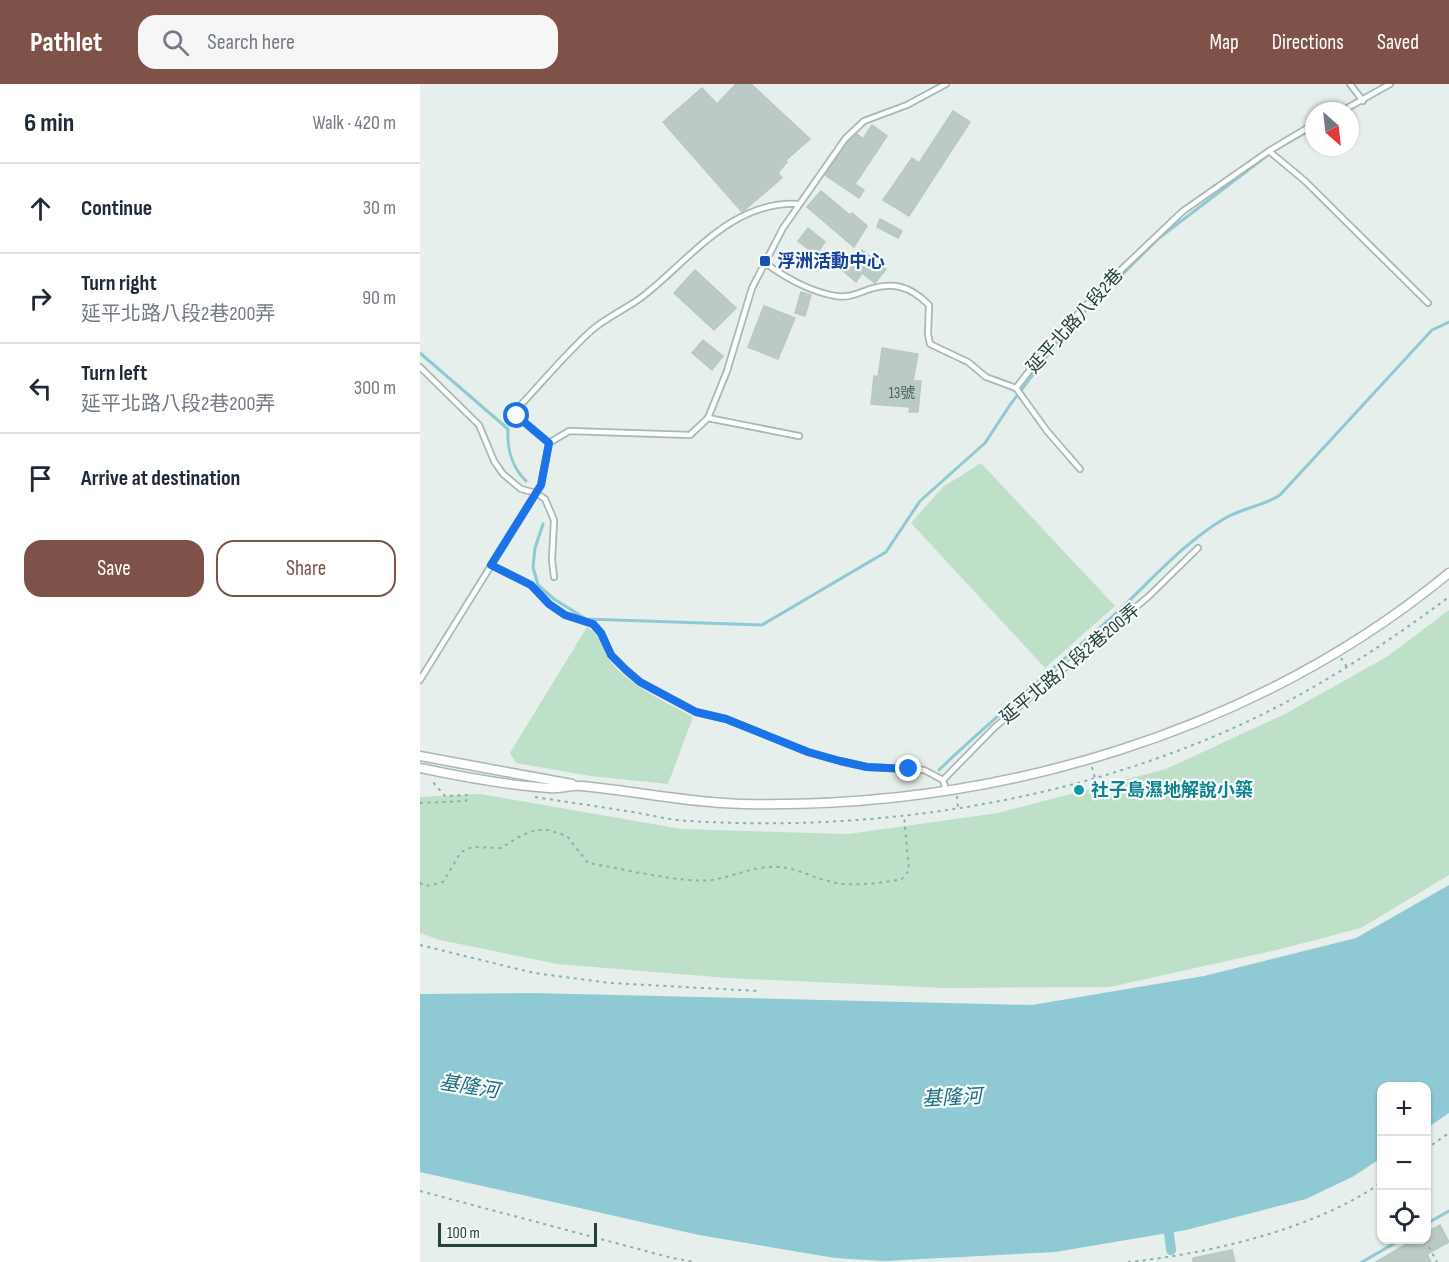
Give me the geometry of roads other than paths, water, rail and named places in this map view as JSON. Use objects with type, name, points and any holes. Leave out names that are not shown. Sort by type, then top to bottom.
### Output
[{"type":"street","points":[[420,756],[578,786],[675,799],[742,804],[878,801],[956,790],[1039,774],[1101,756],[1217,712],[1292,675],[1391,616],[1449,573]]},
{"type":"street","points":[[420,768],[553,789],[578,786]]},
{"type":"lane","points":[[420,680],[541,485],[549,443],[569,431],[690,435],[708,418],[727,371],[752,288],[765,263],[799,204],[845,139],[864,121],[907,105],[946,84]]},
{"type":"lane","points":[[1350,84],[1363,101]]},
{"type":"lane","points":[[1359,103],[1390,84]]},
{"type":"lane","name":"延平北路八段2巷","points":[[765,263],[788,280],[836,296],[852,297],[891,284],[904,286],[929,305],[930,344],[968,362],[987,377],[1016,388],[1050,344],[1128,262],[1183,211],[1269,151],[1305,129]]},
{"type":"lane","points":[[1269,151],[1305,182],[1428,303]]},
{"type":"lane","points":[[549,443],[517,416],[516,410],[592,330],[642,297],[686,256],[728,224],[762,207],[778,203],[799,204]]},
{"type":"lane","points":[[420,368],[479,424],[494,461],[503,474],[521,489],[536,493],[545,499],[554,520],[554,577]]},
{"type":"lane","points":[[1016,388],[1047,431],[1080,469]]},
{"type":"lane","points":[[708,418],[799,436]]},
{"type":"lane","name":"延平北路八段2巷200弄","points":[[943,780],[994,728],[1149,596],[1198,548]]},
{"type":"lane","points":[[491,565],[531,585],[549,604],[565,615],[593,624],[601,633],[611,655],[640,682],[696,712],[726,719],[808,752],[840,761],[867,767],[924,770],[943,780],[946,791]]},
{"type":"water","name":"基隆河","points":[[1449,885],[1449,1113],[1431,1125],[1431,1082],[1377,1082],[1377,1161],[1354,1176],[1306,1199],[1186,1230],[1055,1252],[884,1261],[835,1258],[699,1235],[420,1172],[420,994],[531,993],[1032,1005],[1204,976],[1356,938]]},
{"type":"waterway","points":[[543,524],[535,548],[533,567],[538,585],[554,599],[586,619],[762,625],[886,552],[920,501],[985,443],[1010,405],[1068,328],[1159,238],[1273,151],[1305,133]]},
{"type":"waterway","points":[[939,770],[1113,616],[1193,541],[1229,516],[1280,495],[1432,330],[1449,322]]},
{"type":"waterway","points":[[420,353],[508,429],[511,457],[526,481]]},
{"type":"waterway","points":[[1431,1221],[1449,1211]]},
{"type":"waterway","points":[[1167,1218],[1171,1250]]},
{"type":"waterway","points":[[1362,1262],[1393,1244]]},
{"type":"place","name":"浮洲活動中心","points":[[765,261]]},
{"type":"place","name":"社子島濕地解說小築","points":[[1079,790]]}]
